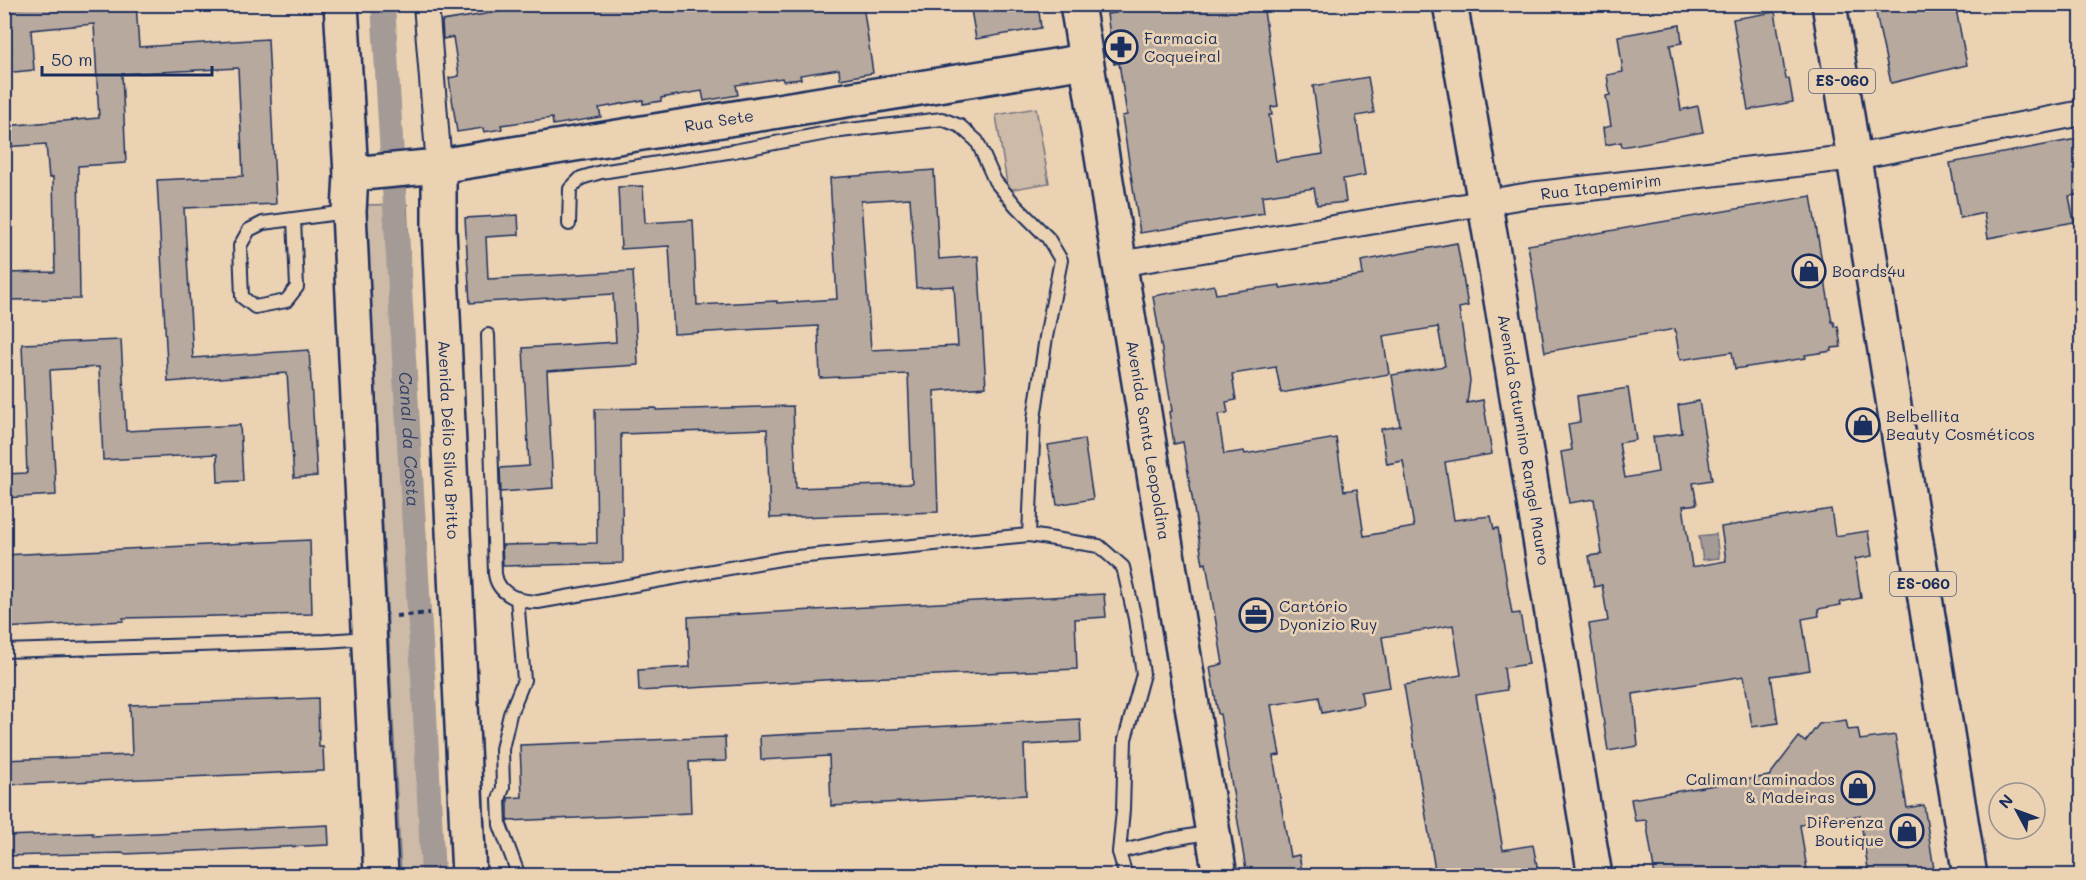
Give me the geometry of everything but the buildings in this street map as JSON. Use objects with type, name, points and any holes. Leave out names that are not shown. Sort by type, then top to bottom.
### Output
[{"type":"main road","points":[[341,4],[363,173],[349,212],[381,876]]},
{"type":"main road","name":"Avenida Santa Leopoldina","points":[[1077,4],[1220,876]]},
{"type":"main road","name":"Avenida Saturnino Rangel Mauro","points":[[1450,4],[1486,201],[1545,582],[1595,876]]},
{"type":"main road","name":"ES-060","points":[[1829,4],[1970,876]]},
{"type":"main road","name":"Rua Sete","points":[[363,173],[425,168],[1086,61]]},
{"type":"main road","name":"Avenida Délio Silva Britto","points":[[425,168],[439,241],[469,876]]},
{"type":"street","name":"Avenida Délio Silva Britto","points":[[425,168],[426,4]]},
{"type":"street","name":"Rua Itapemirim","points":[[1119,264],[1486,201],[1855,157],[2082,113]]},
{"type":"lane","points":[[569,224],[570,189],[581,178],[601,172],[734,151],[831,132],[942,119],[960,126],[977,141],[995,181],[1047,238],[1061,260],[1046,337],[1034,418],[1029,535]]},
{"type":"lane","points":[[294,219],[297,287],[286,301],[255,307],[242,297],[240,246],[249,230],[263,223],[294,219],[349,212]]},
{"type":"lane","points":[[488,336],[496,581],[501,588],[527,602],[538,602],[786,558],[1029,535],[1099,546],[1123,567],[1135,619],[1143,674],[1125,739],[1119,852],[1126,876]]},
{"type":"lane","points":[[517,598],[524,680],[510,714],[502,749],[503,788],[499,799],[500,825],[519,876]]},
{"type":"lane","points":[[4,651],[370,638]]},
{"type":"lane","points":[[1119,852],[1213,832]]},
{"type":"path","points":[[412,615],[427,614]]},
{"type":"shaded area","points":[[1036,108],[1049,183],[1008,190],[996,115]]},
{"type":"shaded area","points":[[407,204],[436,875],[401,875],[366,205]]},
{"type":"shaded area","points":[[1716,534],[1719,558],[1703,560],[1699,536]]},
{"type":"waterway","name":"Canal da Costa","points":[[383,4],[433,876]]},
{"type":"place","name":"Farmacia Coqueiral","points":[[1121,47]]},
{"type":"place","name":"Boards4u","points":[[1809,271]]},
{"type":"place","name":"Belbellita Beauty Cosméticos","points":[[1863,425]]},
{"type":"place","name":"Cartório Dyonizio Ruy","points":[[1256,615]]},
{"type":"place","name":"Caliman Laminados & Madeiras","points":[[1858,788]]},
{"type":"place","name":"Diferenza Boutique","points":[[1907,831]]}]
